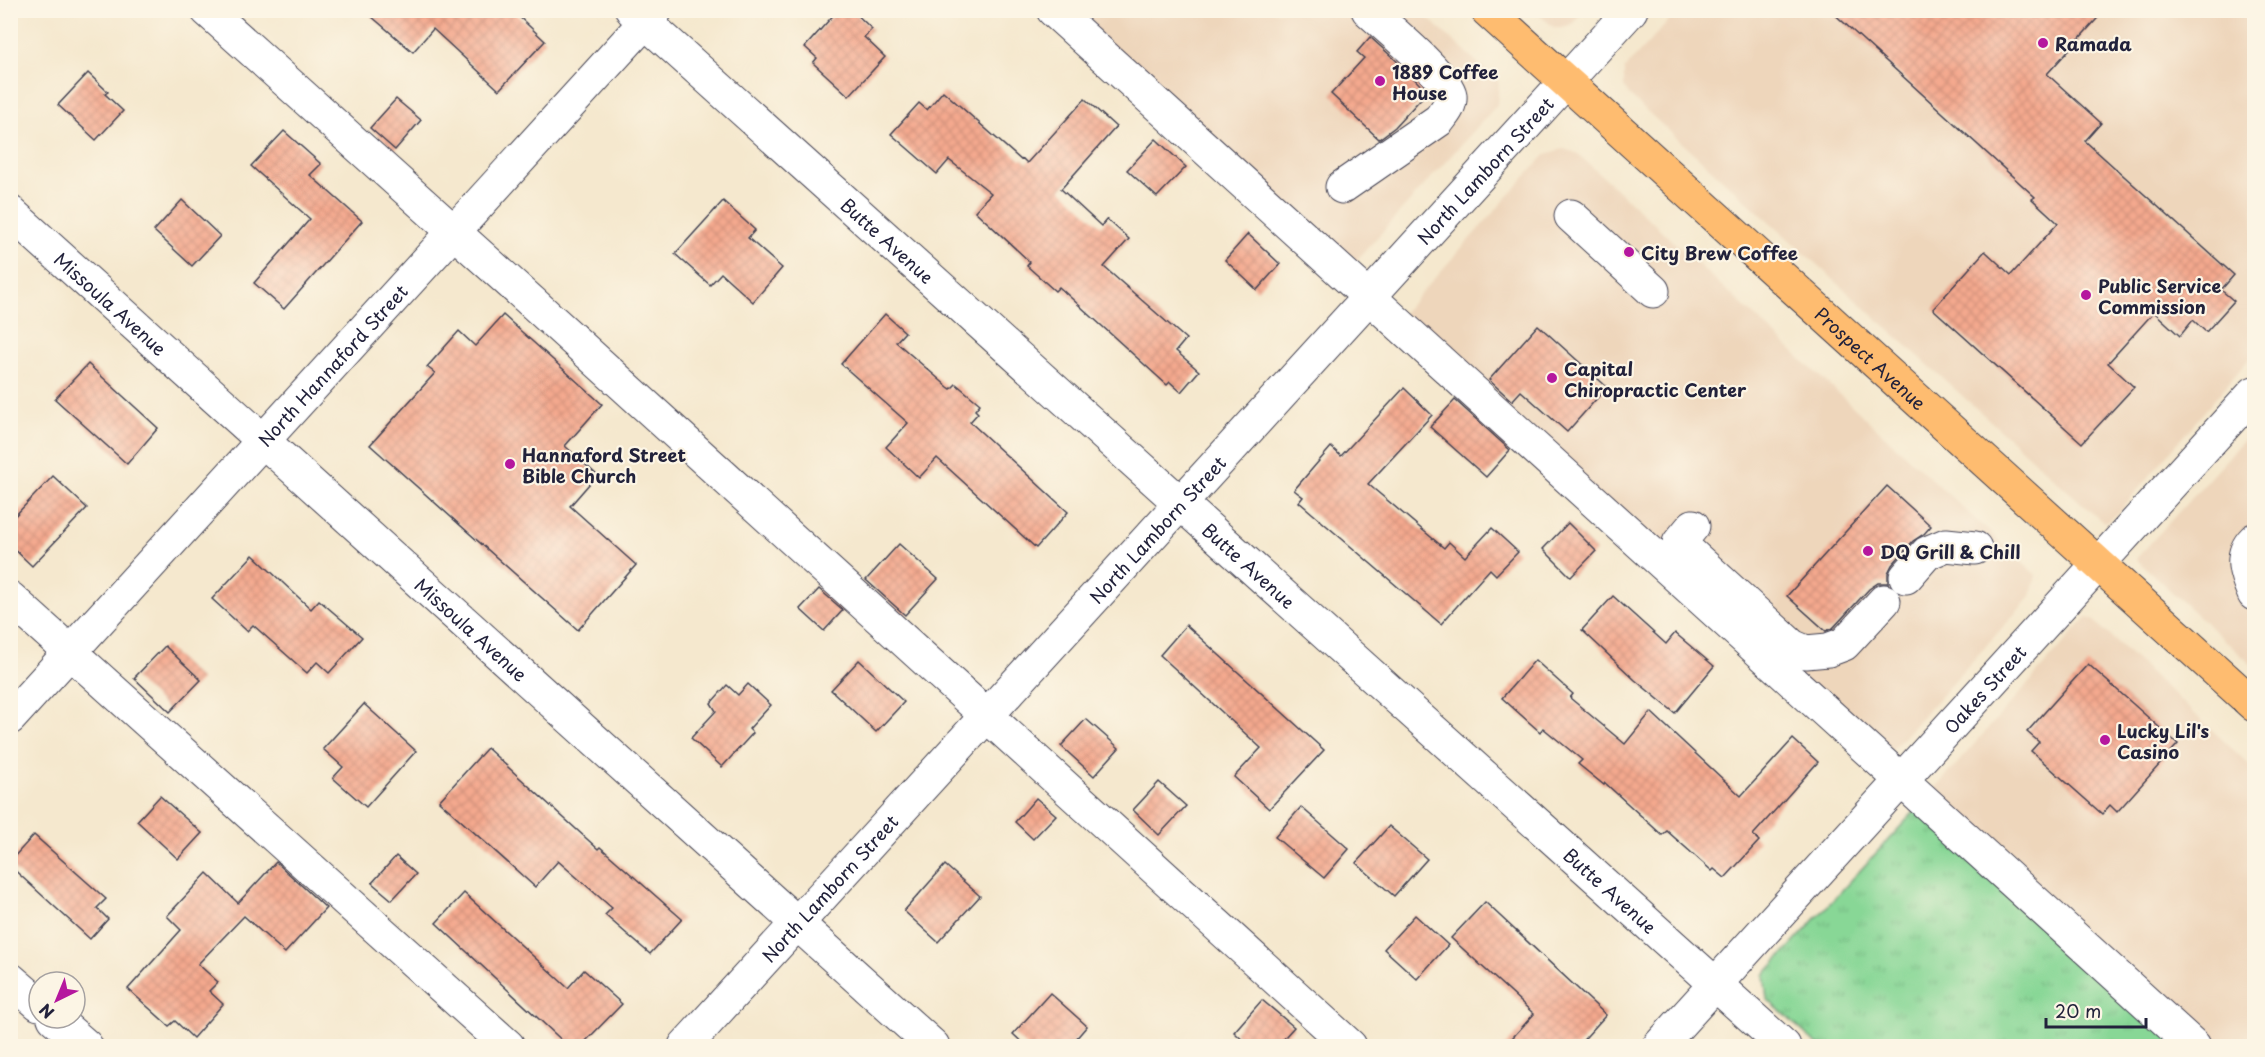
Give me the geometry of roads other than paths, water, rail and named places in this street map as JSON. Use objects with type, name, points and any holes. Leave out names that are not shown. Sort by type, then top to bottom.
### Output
[{"type":"highway","name":"Prospect Avenue","points":[[1487,10],[2254,705]]},
{"type":"street","points":[[207,10],[1350,1047]]},
{"type":"street","points":[[1053,10],[2194,1047]]},
{"type":"street","points":[[1342,188],[1439,120],[1449,107],[1450,94],[1441,78],[1368,10]]},
{"type":"street","name":"North Lamborn Street","points":[[685,1047],[1631,10]]},
{"type":"street","name":"North Hannaford Street","points":[[10,718],[453,232],[644,14]]},
{"type":"street","name":"Butte Avenue","points":[[644,14],[1784,1047]]},
{"type":"street","name":"Missoula Avenue","points":[[10,212],[933,1047]]},
{"type":"street","points":[[1571,216],[1653,291]]},
{"type":"street","name":"Oakes Street","points":[[1659,1047],[2254,393]]},
{"type":"street","points":[[1693,526],[1679,543],[1792,646],[1806,652],[1828,650],[1844,644],[1884,601]]},
{"type":"street","points":[[2254,540],[2248,546],[2244,560],[2254,594]]},
{"type":"street","points":[[1906,577],[1928,553],[1946,545],[1975,548]]},
{"type":"street","points":[[10,598],[508,1047]]},
{"type":"street","points":[[10,979],[27,994]]},
{"type":"street","points":[[67,1030],[86,1047]]},
{"type":"place","name":"Ramada","points":[[2043,43]]},
{"type":"place","name":"1889 Coffee House","points":[[1380,81]]},
{"type":"place","name":"City Brew Coffee","points":[[1629,252]]},
{"type":"place","name":"Public Service Commission","points":[[2086,295]]},
{"type":"place","name":"Capital Chiropractic Center","points":[[1552,378]]},
{"type":"place","name":"Hannaford Street Bible Church","points":[[510,464]]},
{"type":"place","name":"DQ Grill & Chill","points":[[1868,551]]},
{"type":"place","name":"Lucky Lil's Casino","points":[[2105,740]]}]
